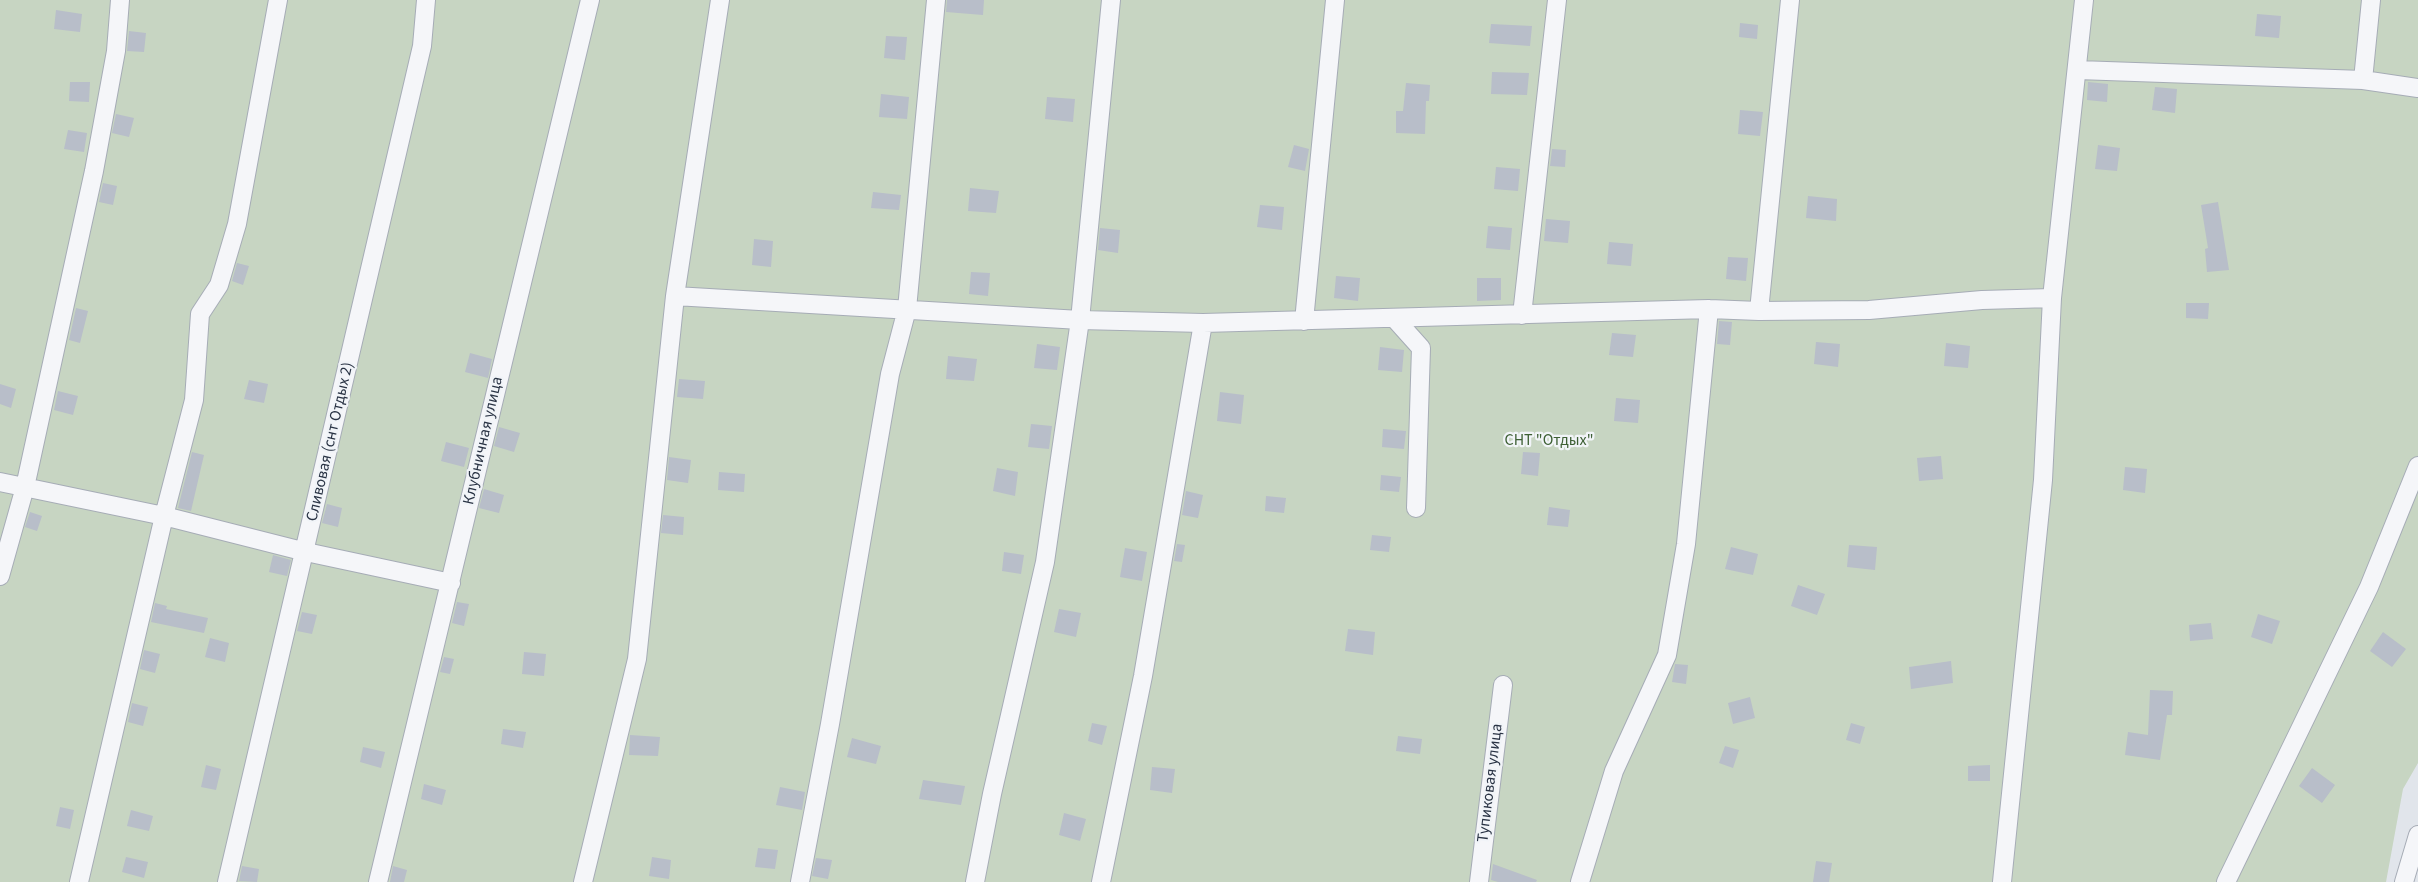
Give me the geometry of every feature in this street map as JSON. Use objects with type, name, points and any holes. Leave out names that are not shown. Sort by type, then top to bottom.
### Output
[{"type":"lane","points":[[0,576],[25,487],[94,171],[117,51],[120,0]]},
{"type":"lane","points":[[79,882],[164,516],[194,400],[200,314],[219,285],[237,224],[278,0]]},
{"type":"lane","name":"Сливовая (снт Отдых 2)","points":[[227,882],[306,552],[422,46],[426,0]]},
{"type":"lane","name":"Клубничная улица","points":[[378,882],[590,0]]},
{"type":"lane","points":[[583,882],[637,659],[675,296],[720,0]]},
{"type":"lane","points":[[800,882],[832,713],[890,374],[907,309],[936,0]]},
{"type":"lane","points":[[975,882],[992,794],[1045,562],[1080,320],[1111,0]]},
{"type":"lane","points":[[1304,321],[1335,0]]},
{"type":"lane","points":[[1522,315],[1557,0]]},
{"type":"lane","points":[[1759,311],[1790,0]]},
{"type":"lane","points":[[2002,882],[2043,480],[2052,298],[2084,0]]},
{"type":"lane","points":[[2363,80],[2371,0]]},
{"type":"lane","points":[[2078,70],[2363,80],[2418,88]]},
{"type":"lane","points":[[675,296],[1080,320],[1203,323],[1709,309],[1869,310],[1983,300],[2052,298]]},
{"type":"lane","points":[[1580,882],[1614,771],[1667,655],[1686,544],[1709,309]]},
{"type":"lane","points":[[1395,319],[1421,348],[1416,508]]},
{"type":"lane","points":[[1101,882],[1143,676],[1203,323]]},
{"type":"lane","points":[[2226,882],[2369,587],[2418,466]]},
{"type":"lane","points":[[0,482],[164,516],[306,552],[451,583]]},
{"type":"lane","name":"Тупиковая улица","points":[[1479,882],[1503,685]]},
{"type":"lane","points":[[2404,882],[2418,835]]},
{"type":"green space","name":"СНТ \"Отдых\"","points":[[0,0],[2418,0],[2418,763],[2403,789],[2386,882],[0,882]]},
{"type":"building","points":[[947,0],[984,0],[983,15],[946,12]]},
{"type":"building","points":[[56,10],[82,14],[80,32],[54,29]]},
{"type":"building","points":[[2257,14],[2281,16],[2279,38],[2255,36]]},
{"type":"building","points":[[1740,23],[1758,25],[1757,39],[1739,37]]},
{"type":"building","points":[[1491,24],[1532,26],[1530,46],[1489,43]]},
{"type":"building","points":[[129,31],[146,33],[144,52],[127,51]]},
{"type":"building","points":[[886,36],[907,37],[905,60],[884,58]]},
{"type":"building","points":[[1492,72],[1529,73],[1527,95],[1491,94]]},
{"type":"building","points":[[70,82],[90,82],[89,102],[69,101]]},
{"type":"building","points":[[2088,82],[2108,84],[2107,102],[2087,100]]},
{"type":"building","points":[[1406,83],[1430,85],[1429,101],[1426,101],[1425,134],[1396,133],[1396,111],[1403,111]]},
{"type":"building","points":[[2155,87],[2177,89],[2175,113],[2152,110]]},
{"type":"building","points":[[881,94],[909,97],[907,119],[879,117]]},
{"type":"building","points":[[1047,97],[1075,99],[1073,122],[1045,119]]},
{"type":"building","points":[[1740,110],[1763,112],[1760,136],[1738,134]]},
{"type":"building","points":[[116,114],[134,118],[129,137],[112,133]]},
{"type":"building","points":[[68,130],[87,133],[84,152],[64,149]]},
{"type":"building","points":[[1294,145],[1309,149],[1305,171],[1288,167]]},
{"type":"building","points":[[2098,145],[2120,148],[2117,171],[2095,169]]},
{"type":"building","points":[[1552,149],[1566,150],[1565,167],[1550,166]]},
{"type":"building","points":[[1496,167],[1520,169],[1518,191],[1494,189]]},
{"type":"building","points":[[103,183],[117,186],[113,205],[99,202]]},
{"type":"building","points":[[970,188],[999,191],[996,213],[968,211]]},
{"type":"building","points":[[873,192],[901,195],[899,210],[871,208]]},
{"type":"building","points":[[1808,196],[1837,199],[1836,221],[1806,218]]},
{"type":"building","points":[[2218,202],[2229,270],[2207,272],[2205,249],[2208,248],[2201,205]]},
{"type":"building","points":[[1260,205],[1284,207],[1282,230],[1257,227]]},
{"type":"building","points":[[1546,219],[1570,221],[1568,243],[1544,241]]},
{"type":"building","points":[[1488,226],[1512,228],[1510,250],[1486,248]]},
{"type":"building","points":[[1100,228],[1120,230],[1118,253],[1098,250]]},
{"type":"building","points":[[754,239],[773,241],[771,267],[752,265]]},
{"type":"building","points":[[1609,242],[1633,244],[1631,266],[1607,264]]},
{"type":"building","points":[[1728,257],[1748,258],[1746,281],[1726,279]]},
{"type":"building","points":[[237,263],[249,266],[243,285],[232,281]]},
{"type":"building","points":[[971,272],[990,273],[988,296],[969,294]]},
{"type":"building","points":[[1336,276],[1360,278],[1358,301],[1334,298]]},
{"type":"building","points":[[1477,278],[1501,278],[1501,300],[1477,301]]},
{"type":"building","points":[[2186,303],[2209,303],[2208,319],[2186,318]]},
{"type":"building","points":[[76,308],[88,311],[80,343],[69,340]]},
{"type":"building","points":[[1719,321],[1732,322],[1730,345],[1717,344]]},
{"type":"building","points":[[1612,333],[1636,335],[1633,357],[1609,355]]},
{"type":"building","points":[[1816,342],[1840,344],[1838,367],[1814,364]]},
{"type":"building","points":[[1946,343],[1970,346],[1968,368],[1944,366]]},
{"type":"building","points":[[1037,344],[1060,347],[1057,370],[1034,368]]},
{"type":"building","points":[[1380,347],[1404,350],[1402,372],[1378,370]]},
{"type":"building","points":[[470,353],[492,359],[488,378],[465,372]]},
{"type":"building","points":[[948,356],[977,359],[974,381],[946,379]]},
{"type":"building","points":[[679,379],[705,381],[703,399],[677,397]]},
{"type":"building","points":[[249,380],[268,384],[264,403],[244,399]]},
{"type":"building","points":[[0,384],[16,389],[11,408],[0,404]]},
{"type":"building","points":[[58,391],[78,396],[73,415],[54,410]]},
{"type":"building","points":[[1220,392],[1244,395],[1241,424],[1217,421]]},
{"type":"building","points":[[1616,398],[1640,400],[1638,423],[1614,421]]},
{"type":"building","points":[[1031,424],[1052,426],[1049,449],[1028,447]]},
{"type":"building","points":[[499,427],[520,433],[514,452],[494,446]]},
{"type":"building","points":[[1383,429],[1406,431],[1404,449],[1382,447]]},
{"type":"building","points":[[446,442],[469,448],[464,467],[441,461]]},
{"type":"building","points":[[192,452],[204,455],[191,511],[178,508]]},
{"type":"building","points":[[1523,452],[1540,453],[1538,476],[1521,474]]},
{"type":"building","points":[[1941,456],[1943,479],[1919,481],[1917,458]]},
{"type":"building","points":[[669,457],[691,460],[688,483],[667,480]]},
{"type":"building","points":[[2125,467],[2147,469],[2145,493],[2123,490]]},
{"type":"building","points":[[997,468],[1018,472],[1015,496],[993,491]]},
{"type":"building","points":[[719,472],[745,474],[744,492],[718,490]]},
{"type":"building","points":[[1381,475],[1401,477],[1399,492],[1380,490]]},
{"type":"building","points":[[484,489],[504,495],[499,513],[479,508]]},
{"type":"building","points":[[1186,491],[1203,495],[1198,518],[1182,515]]},
{"type":"building","points":[[1266,496],[1286,498],[1284,513],[1265,511]]},
{"type":"building","points":[[327,504],[342,508],[338,527],[322,523]]},
{"type":"building","points":[[1549,507],[1570,510],[1568,527],[1547,525]]},
{"type":"building","points":[[30,512],[42,516],[37,531],[25,527]]},
{"type":"building","points":[[663,515],[684,517],[683,535],[661,533]]},
{"type":"building","points":[[1372,535],[1391,537],[1389,552],[1370,550]]},
{"type":"building","points":[[1177,544],[1185,545],[1182,562],[1174,561]]},
{"type":"building","points":[[1849,545],[1877,547],[1875,570],[1847,567]]},
{"type":"building","points":[[1731,547],[1758,554],[1753,575],[1725,569]]},
{"type":"building","points":[[1125,548],[1147,552],[1142,581],[1120,577]]},
{"type":"building","points":[[1004,552],[1024,555],[1021,574],[1002,571]]},
{"type":"building","points":[[273,555],[291,560],[287,576],[269,572]]},
{"type":"building","points":[[1798,585],[1825,594],[1817,615],[1791,606]]},
{"type":"building","points":[[457,602],[469,604],[464,626],[452,623]]},
{"type":"building","points":[[155,603],[167,606],[166,609],[208,618],[204,633],[151,622]]},
{"type":"building","points":[[1059,609],[1081,613],[1076,637],[1054,632]]},
{"type":"building","points":[[302,612],[317,615],[312,634],[297,631]]},
{"type":"building","points":[[2258,614],[2280,621],[2272,644],[2251,637]]},
{"type":"building","points":[[2211,623],[2213,639],[2190,641],[2189,625]]},
{"type":"building","points":[[1348,629],[1375,632],[1373,655],[1345,651]]},
{"type":"building","points":[[2383,632],[2406,649],[2392,667],[2370,651]]},
{"type":"building","points":[[210,638],[229,643],[225,662],[205,657]]},
{"type":"building","points":[[144,650],[160,654],[155,673],[140,669]]},
{"type":"building","points":[[524,652],[546,654],[544,676],[522,674]]},
{"type":"building","points":[[444,657],[454,659],[450,674],[440,672]]},
{"type":"building","points":[[1951,661],[1953,683],[1911,689],[1909,667]]},
{"type":"building","points":[[1675,664],[1688,665],[1686,684],[1672,682]]},
{"type":"building","points":[[2150,690],[2173,691],[2172,715],[2167,715],[2160,760],[2125,755],[2128,732],[2148,735]]},
{"type":"building","points":[[1750,697],[1755,718],[1733,724],[1728,703]]},
{"type":"building","points":[[132,703],[148,707],[143,726],[128,722]]},
{"type":"building","points":[[1092,723],[1107,726],[1102,745],[1088,741]]},
{"type":"building","points":[[1851,723],[1865,727],[1860,744],[1846,740]]},
{"type":"building","points":[[503,729],[526,732],[523,748],[501,744]]},
{"type":"building","points":[[630,735],[660,737],[658,756],[629,755]]},
{"type":"building","points":[[1398,736],[1422,739],[1420,754],[1396,751]]},
{"type":"building","points":[[852,738],[881,746],[876,764],[847,757]]},
{"type":"building","points":[[1725,746],[1739,750],[1733,768],[1719,763]]},
{"type":"building","points":[[363,747],[385,752],[381,768],[360,762]]},
{"type":"building","points":[[206,765],[221,769],[216,790],[201,787]]},
{"type":"building","points":[[1990,765],[1990,781],[1968,781],[1968,766]]},
{"type":"building","points":[[1152,767],[1175,769],[1172,793],[1150,790]]},
{"type":"building","points":[[2312,768],[2335,785],[2322,803],[2299,786]]},
{"type":"building","points":[[923,780],[965,786],[961,805],[919,799]]},
{"type":"building","points":[[424,784],[446,790],[442,805],[421,799]]},
{"type":"building","points":[[780,787],[805,792],[802,810],[776,805]]},
{"type":"building","points":[[60,807],[74,810],[70,829],[56,826]]},
{"type":"building","points":[[131,810],[153,816],[149,831],[127,826]]},
{"type":"building","points":[[1064,813],[1086,819],[1080,841],[1059,835]]},
{"type":"building","points":[[758,848],[778,850],[775,869],[755,867]]},
{"type":"building","points":[[126,857],[148,862],[144,878],[122,872]]},
{"type":"building","points":[[652,857],[671,860],[669,879],[649,876]]},
{"type":"building","points":[[816,858],[832,860],[828,879],[812,876]]},
{"type":"building","points":[[1816,861],[1832,863],[1829,882],[1813,882]]},
{"type":"building","points":[[1493,864],[1537,880],[1536,882],[1498,882],[1491,880]]},
{"type":"building","points":[[242,866],[259,869],[257,882],[239,881]]},
{"type":"building","points":[[393,866],[407,870],[404,882],[390,882]]}]
